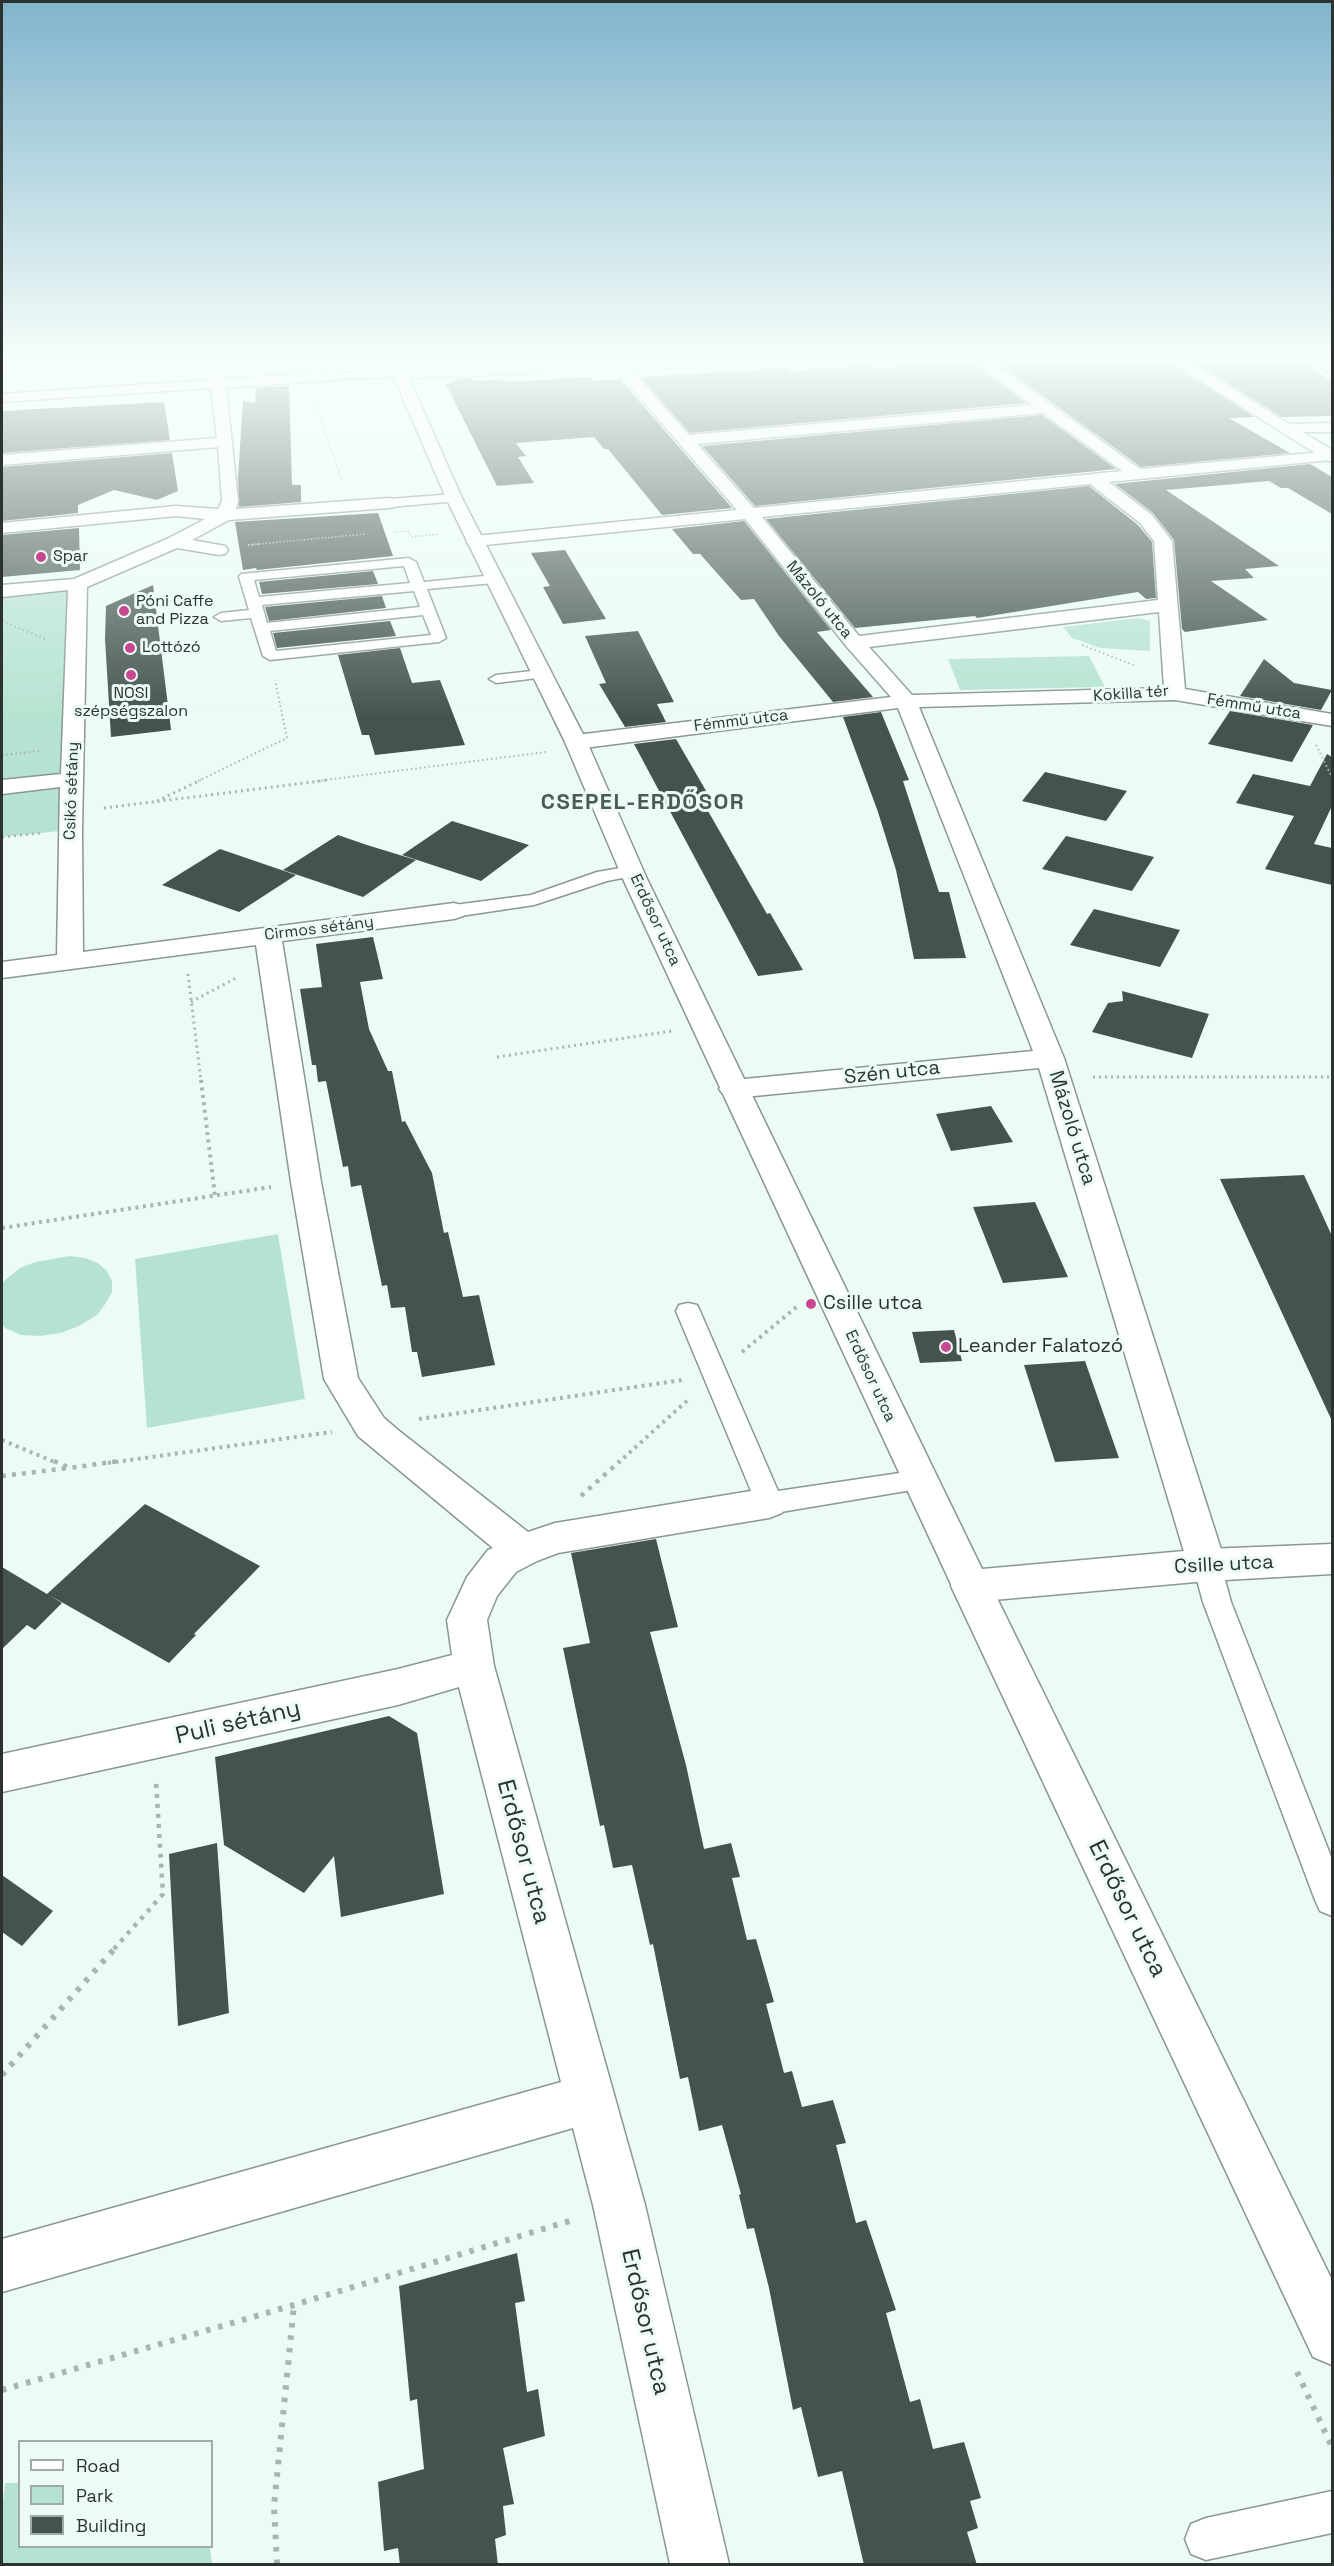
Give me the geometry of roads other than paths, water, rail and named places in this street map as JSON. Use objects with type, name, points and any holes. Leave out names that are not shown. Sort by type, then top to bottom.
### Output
[{"type":"street","points":[[2,591],[78,584],[175,542],[225,515],[230,501],[228,479]]},
{"type":"street","name":"Erdősor utca","points":[[446,479],[576,742],[632,871],[920,1480],[1332,2338]]},
{"type":"street","name":"Mázoló utca","points":[[719,479],[854,644]]},
{"type":"street","points":[[475,540],[1086,479]]},
{"type":"street","name":"Kokilla tér","points":[[906,701],[1175,694],[1163,541],[1146,519],[1094,479]]},
{"type":"street","points":[[2,528],[176,511],[225,515],[389,503]]},
{"type":"street","points":[[175,542],[219,550]]},
{"type":"street","name":"Csikó sétány","points":[[70,961],[70,812],[78,584]]},
{"type":"street","points":[[854,644],[1168,605]]},
{"type":"street","points":[[854,644],[906,701]]},
{"type":"street","name":"Fémmű utca","points":[[1175,694],[1332,720]]},
{"type":"street","name":"Mázoló utca","points":[[906,701],[1050,1058],[1207,1565]]},
{"type":"street","name":"Fémmű utca","points":[[576,742],[906,701]]},
{"type":"street","points":[[2,787],[72,779]]},
{"type":"street","name":"Cirmos sétány","points":[[2,970],[185,946],[270,947],[454,911]]},
{"type":"street","points":[[270,947],[306,1182],[341,1379],[371,1427],[523,1550]]},
{"type":"street","name":"Szén utca","points":[[735,1089],[1050,1058]]},
{"type":"street","name":"Erdősor utca","points":[[700,2565],[619,2205],[474,1665],[467,1620],[481,1588],[502,1561],[523,1550],[555,1538],[769,1503]]},
{"type":"street","name":"Csille utca","points":[[971,1586],[1207,1565],[1332,1559]]},
{"type":"street","name":"Puli sétány","points":[[2,1773],[398,1687],[474,1665]]},
{"type":"street","points":[[2,2266],[589,2099]]},
{"type":"lane","points":[[389,503],[454,498]]},
{"type":"lane","points":[[409,562],[418,586],[439,638],[270,656],[246,577],[409,562]]},
{"type":"lane","points":[[221,617],[254,608],[418,586],[494,579]]},
{"type":"lane","points":[[260,628],[427,610]]},
{"type":"lane","points":[[496,679],[542,674]]},
{"type":"lane","name":"Cirmos sétány","points":[[454,911],[534,900],[603,876],[632,871]]},
{"type":"lane","points":[[688,1311],[769,1503]]},
{"type":"lane","name":"Erdősor utca","points":[[769,1503],[920,1480]]},
{"type":"lane","points":[[1207,1565],[1217,1602],[1332,1900]]},
{"type":"lane","points":[[1206,2539],[1332,2512]]},
{"type":"place","name":"Spar","points":[[41,557]]},
{"type":"place","name":"Póni Caffe and Pizza","points":[[124,611]]},
{"type":"place","name":"Lottózó","points":[[130,648]]},
{"type":"place","name":"NOSI szépségszalon","points":[[131,675]]},
{"type":"place","name":"Csille utca","points":[[811,1304]]},
{"type":"place","name":"Leander Falatozó","points":[[946,1347]]},
{"type":"district","name":"CSEPEL-ERDŐSOR","points":[[643,803]]}]
